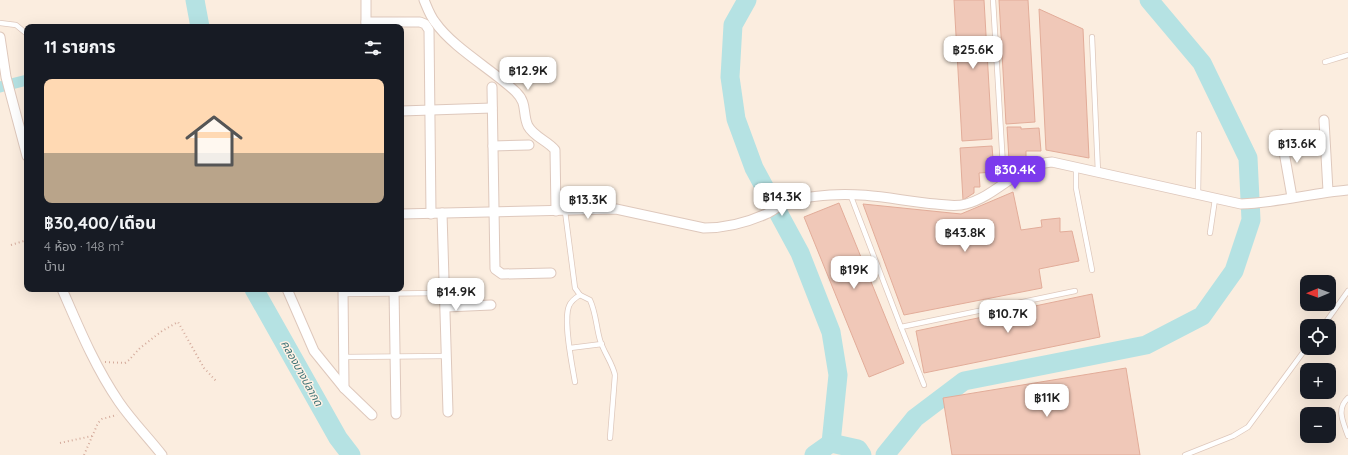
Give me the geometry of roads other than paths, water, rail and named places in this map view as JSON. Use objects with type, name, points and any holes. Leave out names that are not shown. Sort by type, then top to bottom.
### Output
[{"type":"street","points":[[366,0],[366,24],[426,24],[429,30],[431,214]]},
{"type":"street","points":[[424,0],[434,22],[445,34],[516,93],[526,108],[528,126],[535,135],[550,144],[555,150],[556,211]]},
{"type":"street","points":[[0,36],[6,77],[24,145]]},
{"type":"street","points":[[492,87],[495,269],[497,272],[502,274],[552,273]]},
{"type":"street","points":[[404,111],[492,108]]},
{"type":"street","points":[[1324,120],[1328,191]]},
{"type":"street","points":[[1280,135],[1292,197]]},
{"type":"street","points":[[493,146],[529,144]]},
{"type":"street","points":[[404,214],[616,209],[704,228],[733,226],[767,214],[785,203],[828,195],[850,194],[959,206],[972,202],[1004,185],[1029,168],[1044,162],[1059,163],[1241,204],[1252,204],[1328,191],[1348,190]]},
{"type":"street","points":[[442,213],[448,412]]},
{"type":"street","points":[[63,292],[82,335],[105,379],[127,413],[162,455]]},
{"type":"street","points":[[288,292],[314,351],[344,388],[372,415]]},
{"type":"street","points":[[343,292],[344,388]]},
{"type":"street","points":[[394,292],[396,414]]},
{"type":"street","points":[[446,307],[491,305]]},
{"type":"lane","points":[[993,0],[1004,185]]},
{"type":"lane","points":[[0,23],[16,25],[24,32]]},
{"type":"lane","points":[[1092,37],[1098,172]]},
{"type":"lane","points":[[1325,62],[1348,55]]},
{"type":"lane","points":[[1198,195],[1199,134]]},
{"type":"lane","points":[[1076,167],[1076,188],[1092,270]]},
{"type":"lane","points":[[850,194],[924,385]]},
{"type":"lane","points":[[1210,233],[1214,199]]},
{"type":"lane","points":[[565,210],[575,288],[580,295],[590,300],[594,308],[602,344],[613,366],[615,375],[610,438]]},
{"type":"lane","points":[[404,291],[445,293]]},
{"type":"lane","points":[[901,327],[1075,291]]},
{"type":"lane","points":[[1328,319],[1348,291]]},
{"type":"lane","points":[[575,382],[567,321],[568,307],[573,299],[580,295]]},
{"type":"lane","points":[[570,348],[602,344]]},
{"type":"lane","points":[[1185,455],[1233,436],[1248,427],[1301,355]]},
{"type":"lane","points":[[343,357],[447,356]]},
{"type":"lane","points":[[1348,398],[1341,406],[1341,412],[1348,436]]},
{"type":"waterway","name":"คลองบางปลากด","points":[[195,0],[199,24]]},
{"type":"waterway","points":[[747,0],[733,25],[730,77],[736,119],[754,168],[800,253],[831,332],[838,375],[831,443]]},
{"type":"waterway","points":[[885,455],[915,418],[964,381],[1146,345],[1202,316],[1234,271],[1251,220],[1248,158],[1202,63],[1149,0]]},
{"type":"waterway","points":[[0,87],[24,81]]},
{"type":"waterway","name":"คลองบางปลากด","points":[[256,292],[338,438],[351,455]]},
{"type":"waterway","name":"คลองบางปลากด","points":[[814,455],[831,443],[858,449],[862,455]]}]
